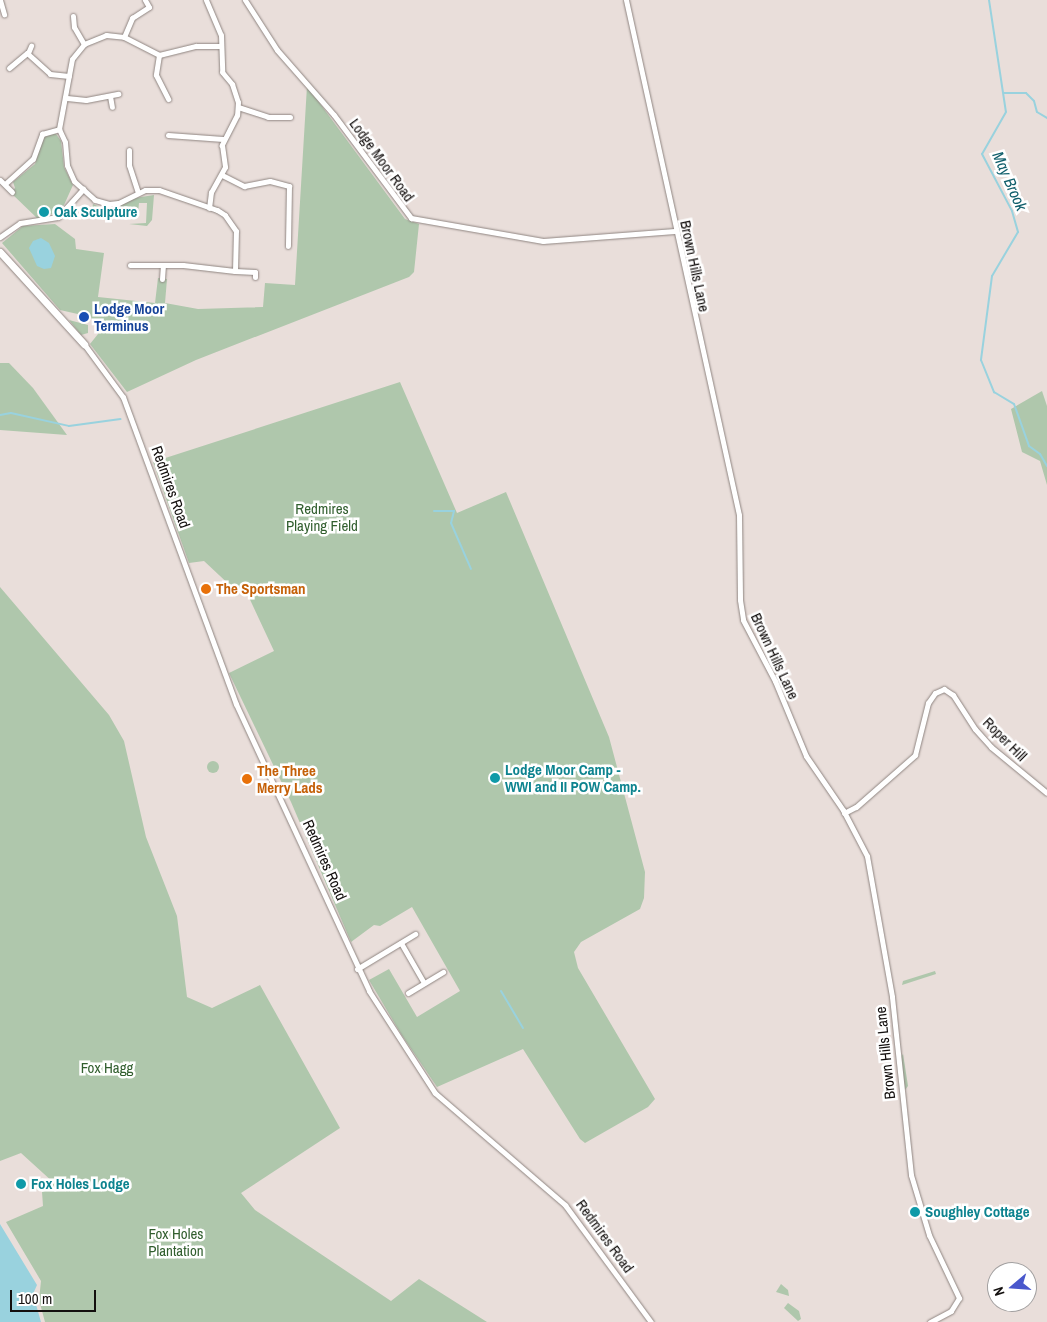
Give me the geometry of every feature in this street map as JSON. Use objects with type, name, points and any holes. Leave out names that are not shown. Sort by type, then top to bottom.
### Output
[{"type":"street","points":[[0,0],[4,14]]},
{"type":"street","points":[[124,37],[132,18],[149,7],[145,0]]},
{"type":"street","points":[[206,0],[219,26],[220,65],[236,92],[238,107],[223,139],[226,161],[222,175],[211,192],[209,208]]},
{"type":"street","name":"Lodge Moor Road","points":[[246,0],[277,50],[334,115],[400,207],[421,221],[548,242],[675,231]]},
{"type":"street","name":"Brown Hills Lane","points":[[626,0],[675,231],[739,515],[740,606],[743,620],[775,681],[806,756],[844,813],[865,849],[869,864],[890,984],[912,1180],[929,1235],[959,1301],[951,1311],[930,1322]]},
{"type":"street","points":[[73,16],[74,28],[84,44]]},
{"type":"street","points":[[221,46],[196,46],[159,55],[124,37],[106,35],[84,44],[72,59],[67,98],[60,115],[59,129],[68,170],[83,189],[95,200],[108,204],[118,203],[138,192],[159,190],[226,215],[236,231],[235,271]]},
{"type":"street","points":[[9,68],[28,53],[31,46]]},
{"type":"street","points":[[28,53],[50,74],[69,76]]},
{"type":"street","points":[[159,55],[156,70],[162,90],[168,99]]},
{"type":"street","points":[[156,92],[162,90]]},
{"type":"street","points":[[67,98],[86,100],[118,94]]},
{"type":"street","points":[[110,96],[112,107]]},
{"type":"street","points":[[238,107],[268,117],[290,116]]},
{"type":"street","points":[[6,183],[33,159],[42,134],[59,129]]},
{"type":"street","points":[[168,135],[223,139]]},
{"type":"street","points":[[129,150],[129,165],[138,192]]},
{"type":"street","points":[[222,175],[244,186],[270,181],[289,186],[288,246]]},
{"type":"street","points":[[0,180],[6,183],[12,192]]},
{"type":"street","points":[[0,237],[20,223],[58,216],[83,189]]},
{"type":"street","name":"Redmires Road","points":[[0,252],[84,344],[123,397],[239,711],[289,812],[357,968],[393,1031],[435,1092],[565,1204],[652,1322]]},
{"type":"street","points":[[130,265],[163,265],[255,274]]},
{"type":"street","points":[[162,279],[163,265]]},
{"type":"street","name":"Roper Hill","points":[[844,813],[856,806],[915,755],[928,703],[934,694],[944,689],[953,695],[975,729],[991,747],[1047,794]]},
{"type":"street","points":[[357,968],[415,934]]},
{"type":"street","points":[[401,943],[424,983]]},
{"type":"street","points":[[408,993],[443,972]]},
{"type":"green space","points":[[307,86],[405,219],[419,224],[414,272],[409,277],[196,360],[127,392],[90,344],[98,334],[91,317],[60,310],[2,243],[23,226],[55,224],[75,239],[76,249],[104,253],[98,297],[155,303],[158,278],[167,279],[165,303],[198,309],[263,307],[265,283],[295,285]]},
{"type":"green space","points":[[49,134],[56,134],[61,141],[64,167],[73,185],[64,205],[57,212],[38,219],[11,193],[15,188],[13,182],[35,164],[43,137]]},
{"type":"green space","points":[[154,195],[152,220],[147,226],[129,224],[146,223],[147,203],[139,203],[138,213],[130,212],[129,217],[125,217],[124,213],[94,211],[91,215],[93,204],[102,208],[116,208],[135,198]]},
{"type":"green space","points":[[69,320],[88,325],[88,333],[81,335]]},
{"type":"green space","points":[[0,363],[9,363],[33,388],[67,435],[0,430]]},
{"type":"green space","name":"Redmires Playing Field","points":[[400,382],[457,513],[506,492],[609,737],[645,872],[644,898],[640,909],[581,942],[574,952],[578,968],[655,1099],[648,1107],[585,1143],[580,1139],[523,1049],[437,1087],[401,1034],[369,980],[389,969],[417,1017],[460,991],[412,907],[380,926],[374,925],[351,942],[291,802],[229,673],[274,651],[246,591],[241,588],[235,590],[204,561],[189,563],[153,462]]},
{"type":"green space","points":[[1042,391],[1047,406],[1047,485],[1040,461],[1022,452],[1011,409]]},
{"type":"green space","name":"Fox Hagg","points":[[0,587],[109,715],[124,741],[146,837],[177,916],[187,997],[212,1008],[260,985],[340,1128],[241,1193],[255,1210],[391,1301],[419,1279],[487,1322],[45,1322],[39,1300],[41,1281],[6,1222],[43,1206],[42,1192],[54,1183],[21,1153],[0,1161]]},
{"type":"green space","points":[[213,761],[219,767],[213,773],[207,767]]},
{"type":"green space","points":[[935,971],[936,974],[902,985],[903,981]]},
{"type":"green space","points":[[903,1054],[908,1086],[905,1090],[900,1058]]},
{"type":"green space","points":[[781,1284],[788,1290],[789,1296],[776,1292]]},
{"type":"green space","points":[[788,1303],[799,1311],[801,1319],[798,1321],[784,1308]]},
{"type":"water","points":[[41,238],[49,243],[55,256],[51,268],[44,269],[37,266],[29,248],[33,241]]},
{"type":"water","points":[[0,1224],[37,1285],[33,1294],[41,1322],[0,1322]]},
{"type":"waterway","name":"May Brook","points":[[989,0],[1006,112],[982,154],[1012,211],[1018,232],[992,276],[981,360],[994,392],[1014,404],[1029,446],[1040,454],[1047,466]]},
{"type":"waterway","points":[[1004,93],[1026,93],[1034,101],[1037,112],[1047,118]]},
{"type":"waterway","points":[[0,415],[11,413],[69,426],[121,419]]},
{"type":"waterway","points":[[434,511],[454,511],[451,523],[471,569]]},
{"type":"waterway","points":[[501,991],[523,1028]]},
{"type":"place","name":"Oak Sculpture","points":[[44,212]]},
{"type":"place","name":"Lodge Moor Terminus","points":[[84,317]]},
{"type":"place","name":"The Sportsman","points":[[206,589]]},
{"type":"place","name":"Lodge Moor Camp - WWI and II POW Camp.","points":[[495,778]]},
{"type":"place","name":"The Three Merry Lads","points":[[247,779]]},
{"type":"place","name":"Fox Holes Lodge","points":[[21,1184]]},
{"type":"place","name":"Soughley Cottage","points":[[915,1212]]},
{"type":"park label","name":"Fox Holes Plantation","points":[[176,1242]]}]
